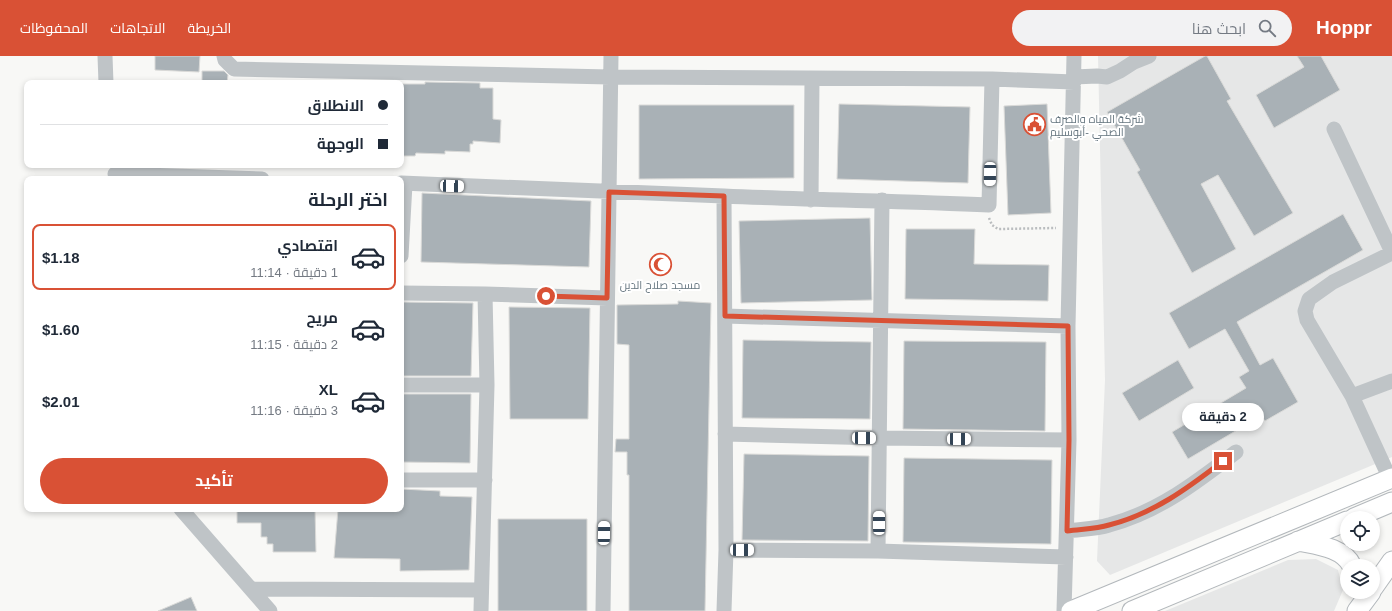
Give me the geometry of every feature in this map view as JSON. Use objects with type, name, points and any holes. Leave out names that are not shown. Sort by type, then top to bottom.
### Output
[{"type":"main road","points":[[1071,611],[1391,478]]},
{"type":"main road","points":[[1371,511],[1392,502]]},
{"type":"main road","points":[[1132,611],[1340,524]]},
{"type":"main road","points":[[1298,541],[1326,547],[1340,553],[1347,559]]},
{"type":"main road","points":[[1380,578],[1392,561]]},
{"type":"main road","points":[[1348,611],[1352,599]]},
{"type":"main road","points":[[1358,611],[1366,599]]},
{"type":"street","points":[[105,56],[106,80]]},
{"type":"street","points":[[224,56],[225,60],[234,69],[610,77],[812,79],[1074,79],[1097,76],[1107,77],[1134,62],[1149,56]]},
{"type":"street","points":[[603,611],[611,56]]},
{"type":"street","points":[[1064,611],[1069,440],[1068,326],[1074,56]]},
{"type":"street","points":[[811,200],[812,79]]},
{"type":"street","points":[[404,183],[811,200],[882,200],[989,205],[992,79]]},
{"type":"street","points":[[1334,129],[1392,252],[1333,282],[1309,299],[1305,311],[1307,320],[1352,396],[1391,478]]},
{"type":"street","points":[[115,173],[188,176]]},
{"type":"street","points":[[724,196],[726,550],[724,611]]},
{"type":"street","points":[[878,551],[882,200]]},
{"type":"street","points":[[404,293],[607,298]]},
{"type":"street","points":[[481,611],[487,385],[485,294]]},
{"type":"street","points":[[725,316],[1068,326]]},
{"type":"street","points":[[1352,396],[1392,381]]},
{"type":"street","points":[[404,385],[487,385]]},
{"type":"street","points":[[725,434],[880,438],[1069,440]]},
{"type":"street","points":[[1067,531],[1109,525],[1135,517],[1161,505],[1185,490],[1236,452]]},
{"type":"street","points":[[404,480],[485,480]]},
{"type":"street","points":[[183,512],[270,611]]},
{"type":"street","points":[[726,550],[878,551],[1066,557]]},
{"type":"street","points":[[252,589],[482,590]]},
{"type":"path","points":[[989,205],[989,219],[992,226],[998,229],[1070,227]]},
{"type":"shaded area","points":[[1098,56],[1392,56],[1392,457],[1110,575],[1097,561],[1105,380]]},
{"type":"shaded area","points":[[1316,559],[1338,570],[1340,578],[1340,597],[1334,611],[1165,611],[1288,560]]},
{"type":"building","points":[[155,56],[200,56],[199,72],[155,70]]},
{"type":"building","points":[[1207,56],[1231,99],[1227,101],[1293,213],[1254,236],[1218,175],[1201,184],[1236,249],[1192,273],[1137,172],[1140,170],[1107,112]]},
{"type":"building","points":[[1297,56],[1321,56],[1340,90],[1274,128],[1256,95],[1304,67]]},
{"type":"building","points":[[202,71],[224,71],[228,75],[227,80],[202,80]]},
{"type":"building","points":[[425,82],[480,83],[480,88],[493,88],[493,119],[501,120],[500,143],[473,141],[473,144],[470,144],[470,152],[445,151],[445,154],[416,153],[415,156],[404,156],[404,84],[425,84]]},
{"type":"building","points":[[839,104],[970,107],[968,183],[837,179]]},
{"type":"building","points":[[1047,104],[1051,213],[1008,215],[1004,106]]},
{"type":"building","points":[[639,105],[794,105],[794,178],[639,179]]},
{"type":"building","points":[[422,193],[591,201],[589,267],[421,262]]},
{"type":"building","points":[[1343,214],[1363,250],[1237,322],[1260,365],[1273,358],[1298,402],[1265,421],[1261,416],[1188,459],[1172,432],[1246,388],[1239,377],[1249,371],[1225,329],[1189,349],[1169,313]]},
{"type":"building","points":[[870,218],[872,300],[741,303],[739,221]]},
{"type":"building","points":[[906,229],[975,229],[974,264],[1049,265],[1048,301],[905,299]]},
{"type":"building","points":[[678,301],[711,303],[705,611],[629,611],[629,475],[627,475],[627,452],[615,452],[616,439],[629,439],[629,345],[617,344],[617,305],[678,304]]},
{"type":"building","points":[[404,302],[473,303],[471,376],[404,376]]},
{"type":"building","points":[[509,307],[590,308],[588,419],[510,419]]},
{"type":"building","points":[[743,340],[871,342],[870,419],[742,418]]},
{"type":"building","points":[[904,341],[1046,342],[1045,431],[903,429]]},
{"type":"building","points":[[1178,360],[1194,388],[1139,421],[1122,393]]},
{"type":"building","points":[[404,394],[471,394],[470,463],[404,462]]},
{"type":"building","points":[[744,454],[869,456],[868,541],[742,540]]},
{"type":"building","points":[[904,458],[1052,460],[1051,544],[903,542]]},
{"type":"building","points":[[404,489],[440,491],[440,496],[472,497],[469,570],[400,571],[400,559],[334,558],[338,512],[404,512]]},
{"type":"building","points":[[237,512],[315,512],[316,552],[273,552],[273,544],[267,544],[267,537],[261,537],[261,523],[237,523]]},
{"type":"building","points":[[498,519],[587,519],[587,611],[498,611]]},
{"type":"building","points":[[191,597],[197,611],[158,611]]},
{"type":"place","name":"شركة المياه والصرف الصحي -أبوسليم","points":[[1034,125]]},
{"type":"place","name":"مسجد صلاح الدين","points":[[660,265]]},
{"type":"route","points":[[546,296],[607,298],[609,192],[724,196],[725,316],[1068,326],[1069,440],[1067,531],[1109,525],[1135,517],[1161,505],[1185,490],[1223,461]]}]
